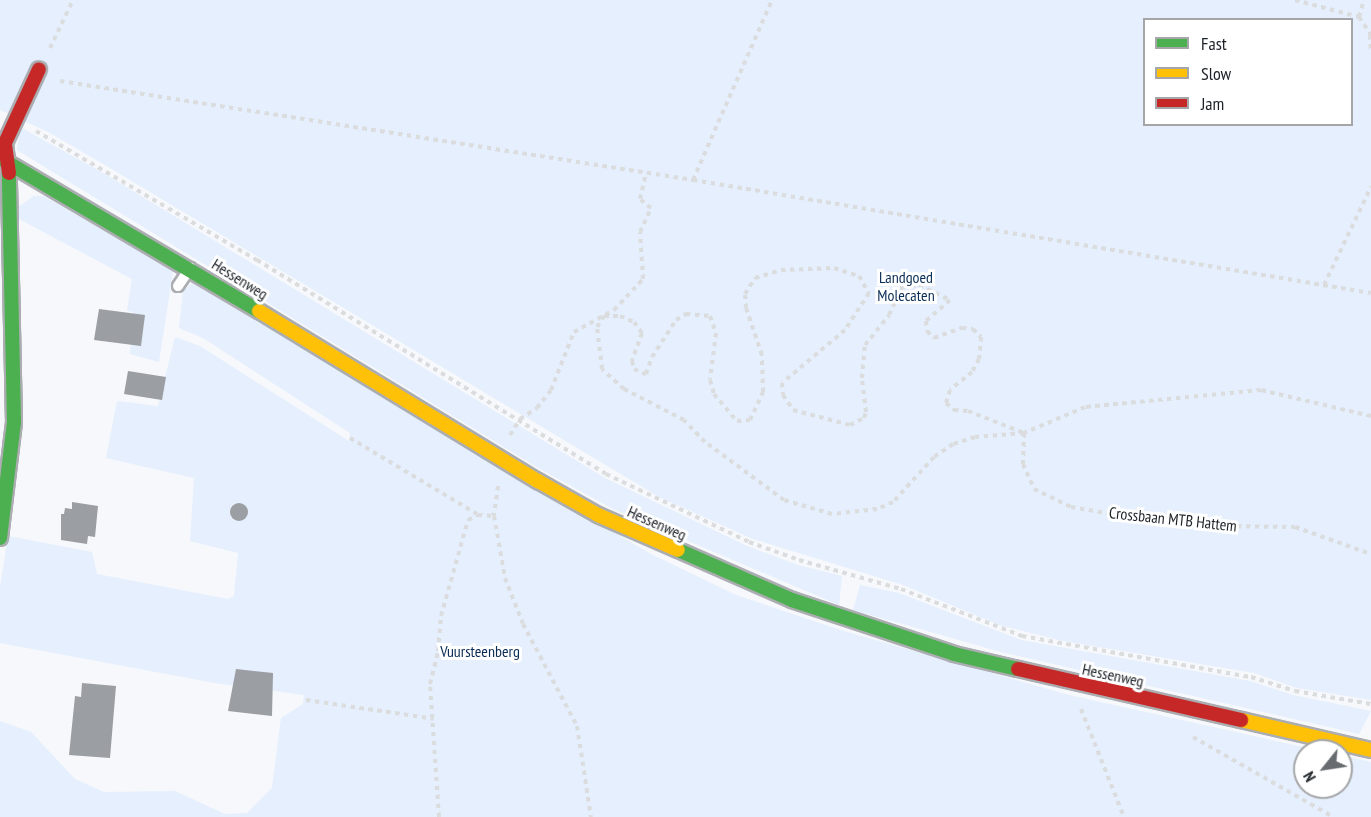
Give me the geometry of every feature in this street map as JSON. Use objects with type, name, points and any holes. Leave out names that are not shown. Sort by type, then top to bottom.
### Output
[{"type":"main road","points":[[0,538],[14,422],[5,143],[37,73]]},
{"type":"main road","name":"Hessenweg","points":[[5,161],[190,268],[508,463],[598,515],[792,600],[954,654],[1070,683],[1371,750]]},
{"type":"lane","points":[[178,286],[190,268]]},
{"type":"path","points":[[73,0],[37,73],[1371,293]]},
{"type":"path","points":[[693,180],[772,0]]},
{"type":"path","points":[[1295,0],[1359,17],[1371,35],[1371,51]]},
{"type":"path","points":[[1359,17],[1364,0]]},
{"type":"path","name":"Hessenweg","points":[[15,121],[106,170],[520,418],[606,474],[749,542],[799,560],[901,589],[997,629],[1371,704]]},
{"type":"path","points":[[591,817],[577,726],[523,624],[505,578],[494,516],[497,489],[508,463],[505,445],[520,418],[537,408],[551,390],[574,332],[614,310],[645,273],[640,232],[651,208],[640,199],[646,174]]},
{"type":"path","points":[[1324,285],[1371,187]]},
{"type":"path","points":[[604,316],[620,316],[641,330],[632,361],[634,369],[646,374],[652,357],[676,320],[686,314],[710,316],[716,333],[710,380],[714,394],[737,421],[750,420],[763,393],[762,354],[746,308],[745,294],[755,278],[781,270],[834,267],[859,276],[869,293],[845,330],[782,383],[783,395],[793,410],[850,425],[864,418],[866,412],[862,378],[865,345],[889,315],[902,287],[919,285],[950,300],[926,321],[927,331],[934,338],[948,336],[962,328],[974,329],[981,337],[979,359],[972,372],[950,390],[946,403],[954,410],[968,411],[1024,433]]},
{"type":"path","points":[[604,316],[597,327],[602,369],[641,401],[684,420],[760,484],[784,500],[811,510],[832,514],[877,510],[907,490],[934,457],[953,444],[975,437],[1024,433],[1085,407],[1261,390],[1371,416]]},
{"type":"path","name":"Crossbaan MTB Hattem","points":[[1024,433],[1023,464],[1034,489],[1071,507],[1219,526],[1295,527],[1371,554]]},
{"type":"path","points":[[350,438],[478,515],[494,516]]},
{"type":"path","points":[[439,817],[430,684],[438,651],[441,616],[468,520],[478,515]]},
{"type":"path","points":[[1070,683],[1124,817]]},
{"type":"path","points":[[306,700],[434,719]]},
{"type":"path","points":[[1189,734],[1333,817]]},
{"type":"green space","name":"Landgoed Molecaten","points":[[0,0],[1371,0],[1371,700],[1297,688],[1254,673],[1063,641],[999,625],[903,585],[753,539],[659,497],[48,132],[0,110]]},
{"type":"green space","points":[[20,127],[105,174],[605,478],[745,545],[798,565],[842,576],[839,605],[613,509],[540,469],[17,150]]},
{"type":"green space","points":[[34,196],[44,196],[173,271],[159,362],[130,354],[133,312],[127,311],[132,279],[15,217],[18,207]]},
{"type":"green space","name":"Vuursteenberg","points":[[192,283],[651,554],[736,595],[844,631],[1069,695],[1293,745],[1293,799],[1353,799],[1353,758],[1371,762],[1371,817],[0,817],[0,721],[31,732],[75,779],[104,792],[175,791],[225,814],[247,813],[272,788],[281,718],[303,704],[304,695],[215,683],[0,643],[0,587],[8,536],[92,552],[97,574],[228,599],[234,596],[238,553],[190,541],[194,478],[106,458],[117,401],[158,406],[175,337],[200,346],[349,441],[350,433],[203,338],[179,328],[183,291]]},
{"type":"green space","points":[[860,585],[899,593],[1021,640],[1250,681],[1293,695],[1371,711],[1359,734],[1001,652],[853,610]]},
{"type":"building","points":[[99,309],[145,315],[141,346],[94,340]]},
{"type":"building","points":[[128,371],[166,377],[162,400],[124,394]]},
{"type":"building","points":[[72,502],[98,506],[95,537],[88,536],[87,544],[61,540],[61,514],[64,514],[65,508],[72,509]]},
{"type":"building","points":[[235,503],[243,503],[248,508],[246,519],[235,521],[230,516],[230,508]]},
{"type":"building","points":[[236,669],[273,673],[272,716],[228,711]]},
{"type":"building","points":[[82,683],[116,686],[110,758],[69,755],[75,696],[81,697]]},
{"type":"traffic: fast","points":[[0,158],[259,311]]},
{"type":"traffic: fast","points":[[0,538],[14,422],[9,173]]},
{"type":"traffic: fast","points":[[678,550],[792,600],[954,654],[1018,669]]},
{"type":"traffic: slow","points":[[259,311],[538,481],[598,515],[678,550]]},
{"type":"traffic: slow","points":[[1241,720],[1371,750]]},
{"type":"traffic: jam","points":[[9,173],[5,143],[39,69]]},
{"type":"traffic: jam","points":[[1018,669],[1241,720]]}]
